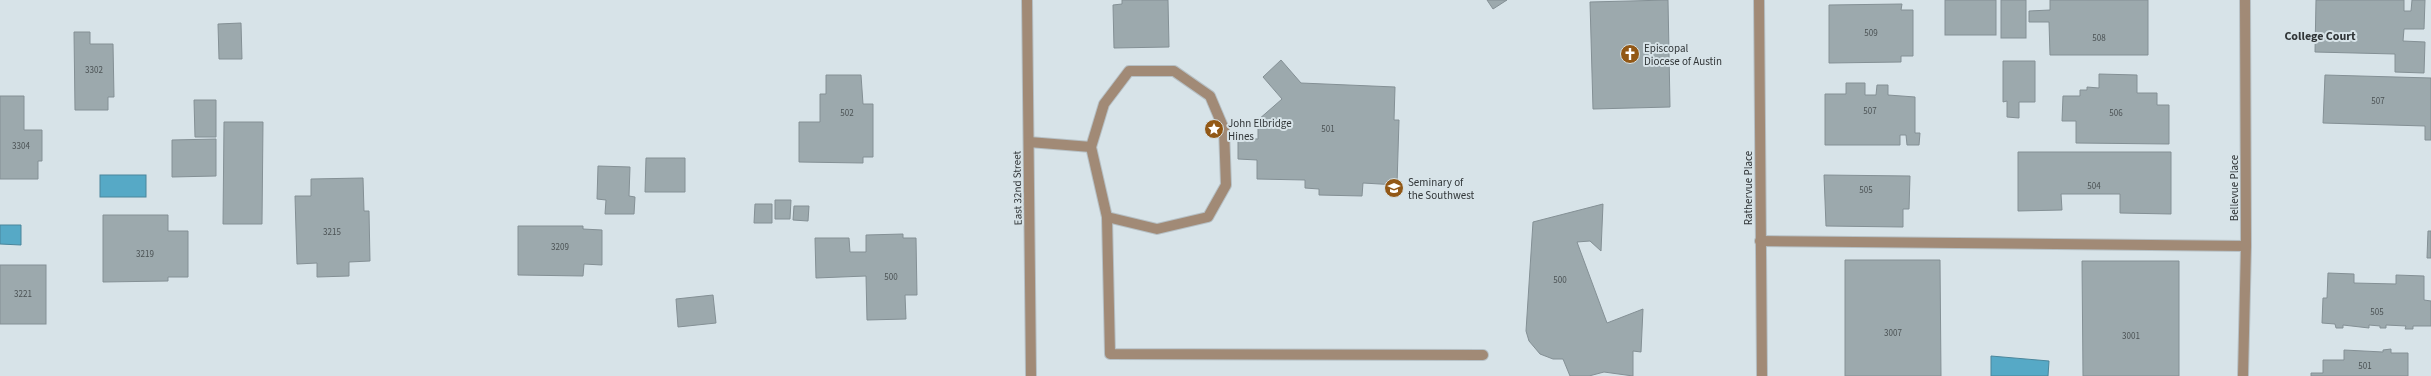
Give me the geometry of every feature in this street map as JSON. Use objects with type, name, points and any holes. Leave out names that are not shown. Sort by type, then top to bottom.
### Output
[{"type":"street","name":"East 32nd Street","points":[[1027,0],[1031,376]]},
{"type":"street","name":"Rathervue Place","points":[[1759,0],[1762,376]]},
{"type":"street","name":"Bellevue Place","points":[[2243,376],[2246,246],[2245,0]]},
{"type":"street","points":[[1107,218],[1157,229],[1208,217],[1226,184],[1224,129],[1210,96],[1174,70],[1129,71],[1104,104],[1091,147],[1107,218],[1110,354],[1483,354]]},
{"type":"street","points":[[1028,142],[1091,147]]},
{"type":"street","points":[[1760,241],[2246,246]]},
{"type":"water","points":[[100,175],[146,175],[146,197],[100,197]]},
{"type":"water","points":[[0,225],[21,225],[21,245],[0,244]]},
{"type":"water","points":[[1991,356],[2049,361],[2048,376],[1991,376]]},
{"type":"building","points":[[1122,0],[1168,0],[1169,47],[1114,48],[1113,5],[1122,4]]},
{"type":"building","points":[[1487,0],[1507,0],[1493,9]]},
{"type":"building","name":"Episcopal Diocese of Austin","points":[[1668,0],[1670,107],[1593,109],[1590,2]]},
{"type":"building","points":[[1945,0],[1996,0],[1996,35],[1945,35]]},
{"type":"building","points":[[2001,0],[2026,0],[2026,38],[2001,38]]},
{"type":"building","points":[[2050,0],[2148,0],[2148,55],[2050,55],[2049,22],[2029,22],[2029,11],[2050,10]]},
{"type":"building","points":[[2316,0],[2404,0],[2404,11],[2411,11],[2412,0],[2425,0],[2424,29],[2404,29],[2403,41],[2425,42],[2424,73],[2395,72],[2395,54],[2315,52]]},
{"type":"building","points":[[1902,4],[1901,10],[1913,10],[1913,56],[1901,56],[1901,62],[1829,63],[1829,5]]},
{"type":"building","points":[[241,23],[242,59],[219,59],[218,24]]},
{"type":"building","points":[[74,32],[90,32],[90,44],[113,44],[114,97],[108,97],[108,110],[75,110]]},
{"type":"building","points":[[1281,60],[1301,83],[1395,87],[1394,120],[1399,120],[1397,185],[1363,183],[1362,196],[1319,195],[1319,189],[1305,188],[1305,180],[1257,179],[1257,160],[1238,159],[1238,138],[1258,139],[1258,120],[1282,99],[1263,77]]},
{"type":"building","points":[[2003,61],[2035,61],[2035,102],[2019,102],[2019,118],[2007,117],[2007,101],[2003,102]]},
{"type":"building","points":[[2099,74],[2137,75],[2137,93],[2157,93],[2157,105],[2169,105],[2169,144],[2076,143],[2076,121],[2062,121],[2063,96],[2080,96],[2080,90],[2087,90],[2087,87],[2099,88]]},
{"type":"building","points":[[826,75],[861,75],[863,104],[873,104],[873,157],[863,157],[863,163],[799,162],[799,122],[820,122],[820,94],[826,94]]},
{"type":"building","points":[[2325,75],[2431,78],[2431,140],[2425,140],[2425,126],[2323,123]]},
{"type":"building","points":[[1846,83],[1865,83],[1865,95],[1876,95],[1877,85],[1888,85],[1888,95],[1915,97],[1915,133],[1920,133],[1919,145],[1907,145],[1906,135],[1900,135],[1900,145],[1825,145],[1825,94],[1846,94]]},
{"type":"building","points":[[0,96],[24,96],[24,130],[42,130],[42,161],[38,161],[38,179],[0,179]]},
{"type":"building","points":[[194,100],[216,100],[216,137],[195,137]]},
{"type":"building","points":[[224,122],[263,122],[262,224],[223,224]]},
{"type":"building","points":[[216,139],[216,176],[172,177],[172,140]]},
{"type":"building","points":[[2018,152],[2171,152],[2171,214],[2120,213],[2120,194],[2061,194],[2062,210],[2018,211]]},
{"type":"building","points":[[646,158],[685,158],[685,192],[645,192]]},
{"type":"building","points":[[598,166],[630,167],[629,196],[635,197],[634,214],[605,214],[606,200],[597,199]]},
{"type":"building","points":[[1824,175],[1910,176],[1909,209],[1903,209],[1903,227],[1826,226]]},
{"type":"building","points":[[363,178],[364,211],[369,211],[370,261],[349,262],[349,276],[317,277],[317,263],[297,264],[295,196],[311,196],[311,179]]},
{"type":"building","points":[[775,200],[791,200],[790,219],[775,219]]},
{"type":"building","points":[[755,204],[772,204],[772,223],[754,223]]},
{"type":"building","points":[[1603,204],[1601,251],[1590,241],[1577,242],[1607,323],[1643,309],[1641,352],[1633,351],[1633,376],[1604,372],[1589,376],[1570,376],[1563,359],[1553,359],[1540,354],[1529,341],[1526,331],[1533,222]]},
{"type":"building","points":[[794,206],[809,206],[808,221],[793,220]]},
{"type":"building","points":[[103,215],[168,215],[168,231],[188,231],[188,277],[168,277],[168,281],[103,282]]},
{"type":"building","points":[[518,226],[583,226],[583,229],[602,230],[602,265],[584,264],[583,276],[518,275]]},
{"type":"building","points":[[2428,231],[2431,231],[2431,258],[2427,258]]},
{"type":"building","points":[[903,234],[903,238],[916,238],[917,295],[905,295],[906,319],[867,320],[866,276],[816,278],[815,238],[849,238],[850,252],[866,252],[866,235]]},
{"type":"building","points":[[1845,260],[1940,260],[1941,376],[1845,376]]},
{"type":"building","points":[[2082,261],[2179,261],[2179,376],[2083,376]]},
{"type":"building","points":[[0,265],[46,265],[46,324],[0,324]]},
{"type":"building","points":[[2328,273],[2354,274],[2354,283],[2396,284],[2396,275],[2424,276],[2424,300],[2431,301],[2431,326],[2413,326],[2413,329],[2405,329],[2406,326],[2386,325],[2386,328],[2380,328],[2380,326],[2369,325],[2369,328],[2343,325],[2343,328],[2336,328],[2335,324],[2322,323],[2323,298],[2327,298]]},
{"type":"building","points":[[713,295],[716,323],[678,327],[676,299]]},
{"type":"building","points":[[2391,349],[2391,353],[2408,353],[2408,376],[2311,376],[2311,373],[2323,373],[2323,360],[2344,360],[2344,350],[2383,352],[2383,350]]},
{"type":"place","name":"Episcopal Diocese of Austin","points":[[1630,54]]},
{"type":"place","name":"John Elbridge Hines","points":[[1214,129]]},
{"type":"place","name":"Seminary of the Southwest","points":[[1394,188]]},
{"type":"district","name":"College Court","points":[[2320,36]]}]
